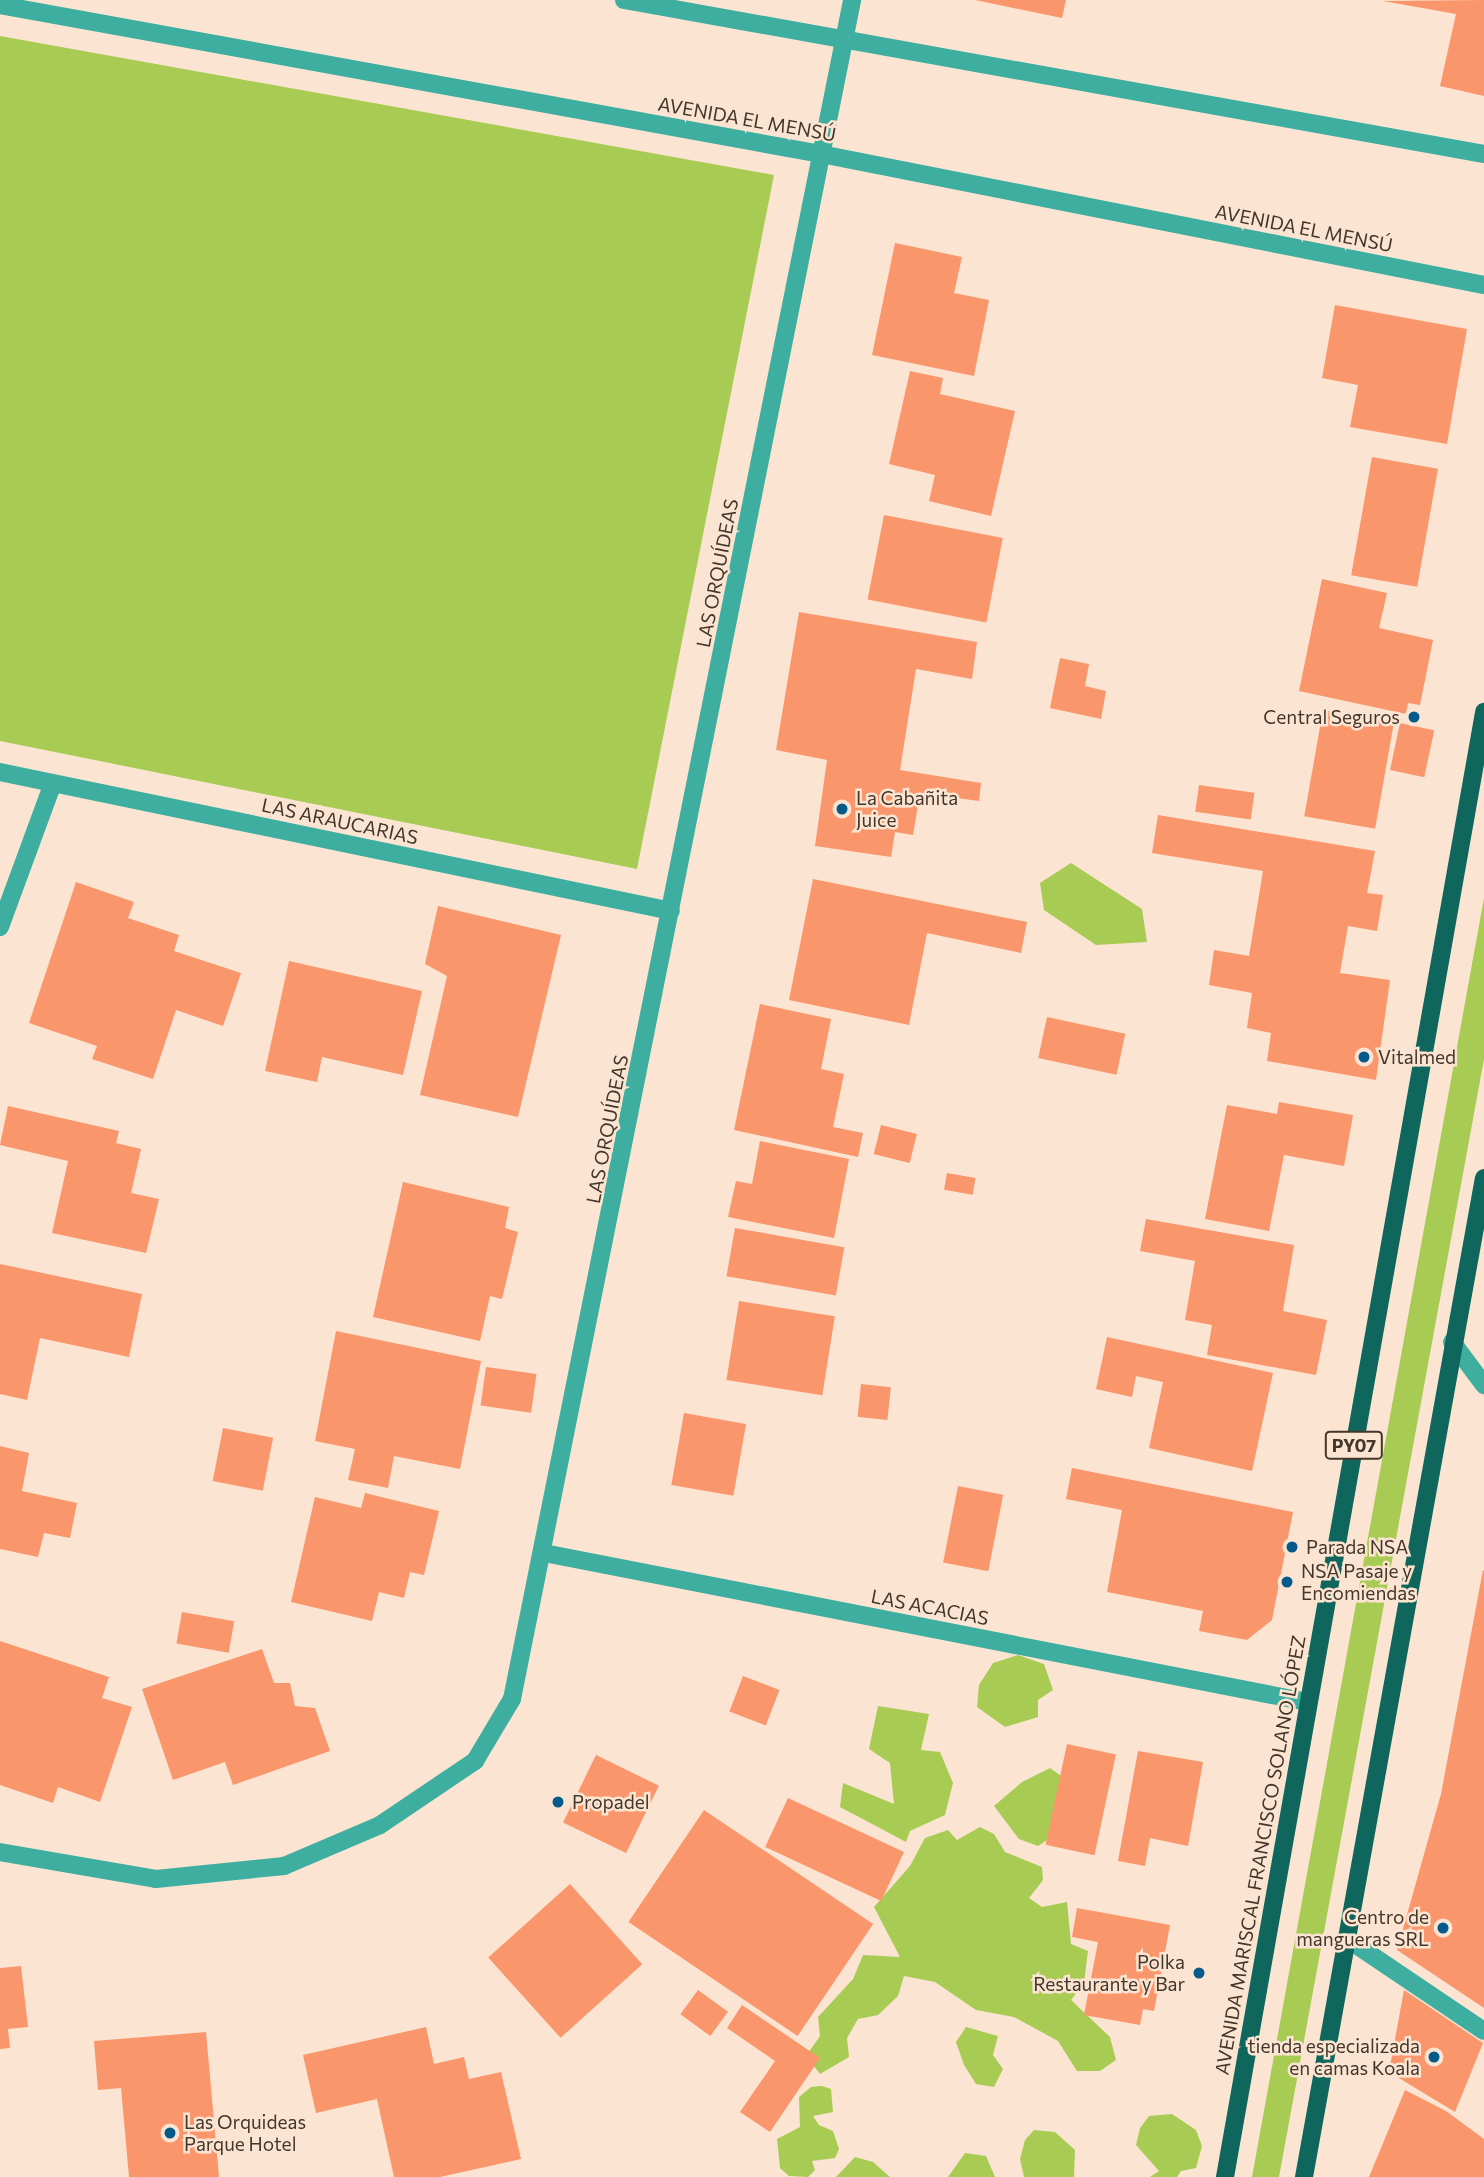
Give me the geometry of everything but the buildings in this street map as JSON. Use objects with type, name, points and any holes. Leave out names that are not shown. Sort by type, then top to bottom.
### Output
[{"type":"main road","name":"AVENIDA MARISCAL FRANCISCO SOLANO LÓPEZ","points":[[1225,2177],[1484,712]]},
{"type":"main road","points":[[1304,2177],[1452,1342],[1484,1178]]},
{"type":"street","points":[[624,0],[1484,154]]},
{"type":"street","name":"LAS ORQUÍDEAS","points":[[0,1853],[156,1879],[284,1866],[380,1825],[475,1761],[512,1699],[544,1553],[852,0]]},
{"type":"street","name":"AVENIDA EL MENSÚ","points":[[0,5],[821,154],[1484,285]]},
{"type":"street","name":"LAS ARAUCARIAS","points":[[0,772],[671,911]]},
{"type":"street","points":[[0,927],[53,783]]},
{"type":"street","points":[[1452,1342],[1484,1385]]},
{"type":"street","name":"LAS ACACIAS","points":[[544,1553],[1308,1702]]},
{"type":"street","points":[[1346,1938],[1484,2031]]},
{"type":"green space","points":[[0,36],[774,175],[637,869],[0,741]]},
{"type":"green space","points":[[1071,863],[1142,909],[1147,942],[1096,945],[1044,910],[1040,883]]},
{"type":"green space","points":[[1484,898],[1484,1059],[1279,2177],[1252,2177]]},
{"type":"green space","points":[[1018,1655],[1044,1664],[1053,1690],[1038,1700],[1038,1717],[1005,1727],[977,1707],[979,1685],[993,1663]]},
{"type":"green space","points":[[878,1706],[929,1714],[921,1750],[940,1752],[953,1783],[945,1815],[910,1831],[906,1842],[840,1807],[843,1783],[894,1804],[890,1763],[869,1749]]},
{"type":"green space","points":[[1050,1768],[1074,1785],[1061,1831],[1038,1846],[1019,1839],[994,1806],[1022,1782]]},
{"type":"green space","points":[[980,1827],[994,1834],[1005,1852],[1042,1867],[1043,1880],[1029,1898],[1042,1907],[1067,1902],[1071,1944],[1088,1951],[1084,1983],[1071,2000],[1110,2037],[1116,2060],[1100,2071],[1077,2071],[1058,2041],[1014,2017],[976,2010],[935,1982],[904,1976],[898,1996],[878,2015],[858,2019],[847,2038],[849,2057],[820,2074],[806,2056],[820,2036],[818,2017],[853,1979],[863,1955],[900,1957],[874,1907],[910,1866],[925,1838],[948,1830],[957,1840]]},
{"type":"green space","points":[[966,2027],[998,2036],[993,2055],[1003,2069],[994,2087],[976,2084],[964,2065],[956,2042]]},
{"type":"green space","points":[[811,2087],[831,2089],[833,2112],[813,2116],[819,2125],[833,2131],[839,2149],[835,2158],[812,2161],[815,2170],[808,2177],[789,2176],[780,2168],[777,2139],[800,2127],[799,2097]]},
{"type":"green space","points":[[1172,2114],[1196,2130],[1202,2146],[1196,2168],[1181,2171],[1177,2177],[1150,2177],[1159,2171],[1136,2145],[1140,2128],[1149,2116]]},
{"type":"green space","points":[[1034,2130],[1055,2132],[1075,2150],[1074,2177],[1024,2177],[1020,2159],[1025,2140]]},
{"type":"green space","points":[[965,2153],[986,2156],[995,2177],[948,2177]]},
{"type":"green space","points":[[855,2157],[873,2162],[890,2177],[836,2177]]},
{"type":"place","name":"Central Seguros","points":[[1414,717]]},
{"type":"place","name":"La Cabañita Juice","points":[[842,809]]},
{"type":"place","name":"Vitalmed","points":[[1364,1057]]},
{"type":"place","name":"Parada NSA","points":[[1292,1547]]},
{"type":"place","name":"NSA Pasaje y Encomiendas","points":[[1287,1582]]},
{"type":"place","name":"Propadel","points":[[558,1802]]},
{"type":"place","name":"Centro de mangueras SRL","points":[[1443,1928]]},
{"type":"place","name":"Polka Restaurante y Bar","points":[[1199,1973]]},
{"type":"place","name":"tienda especializada en camas Koala","points":[[1434,2057]]},
{"type":"place","name":"Las Orquideas Parque Hotel","points":[[170,2133]]}]
